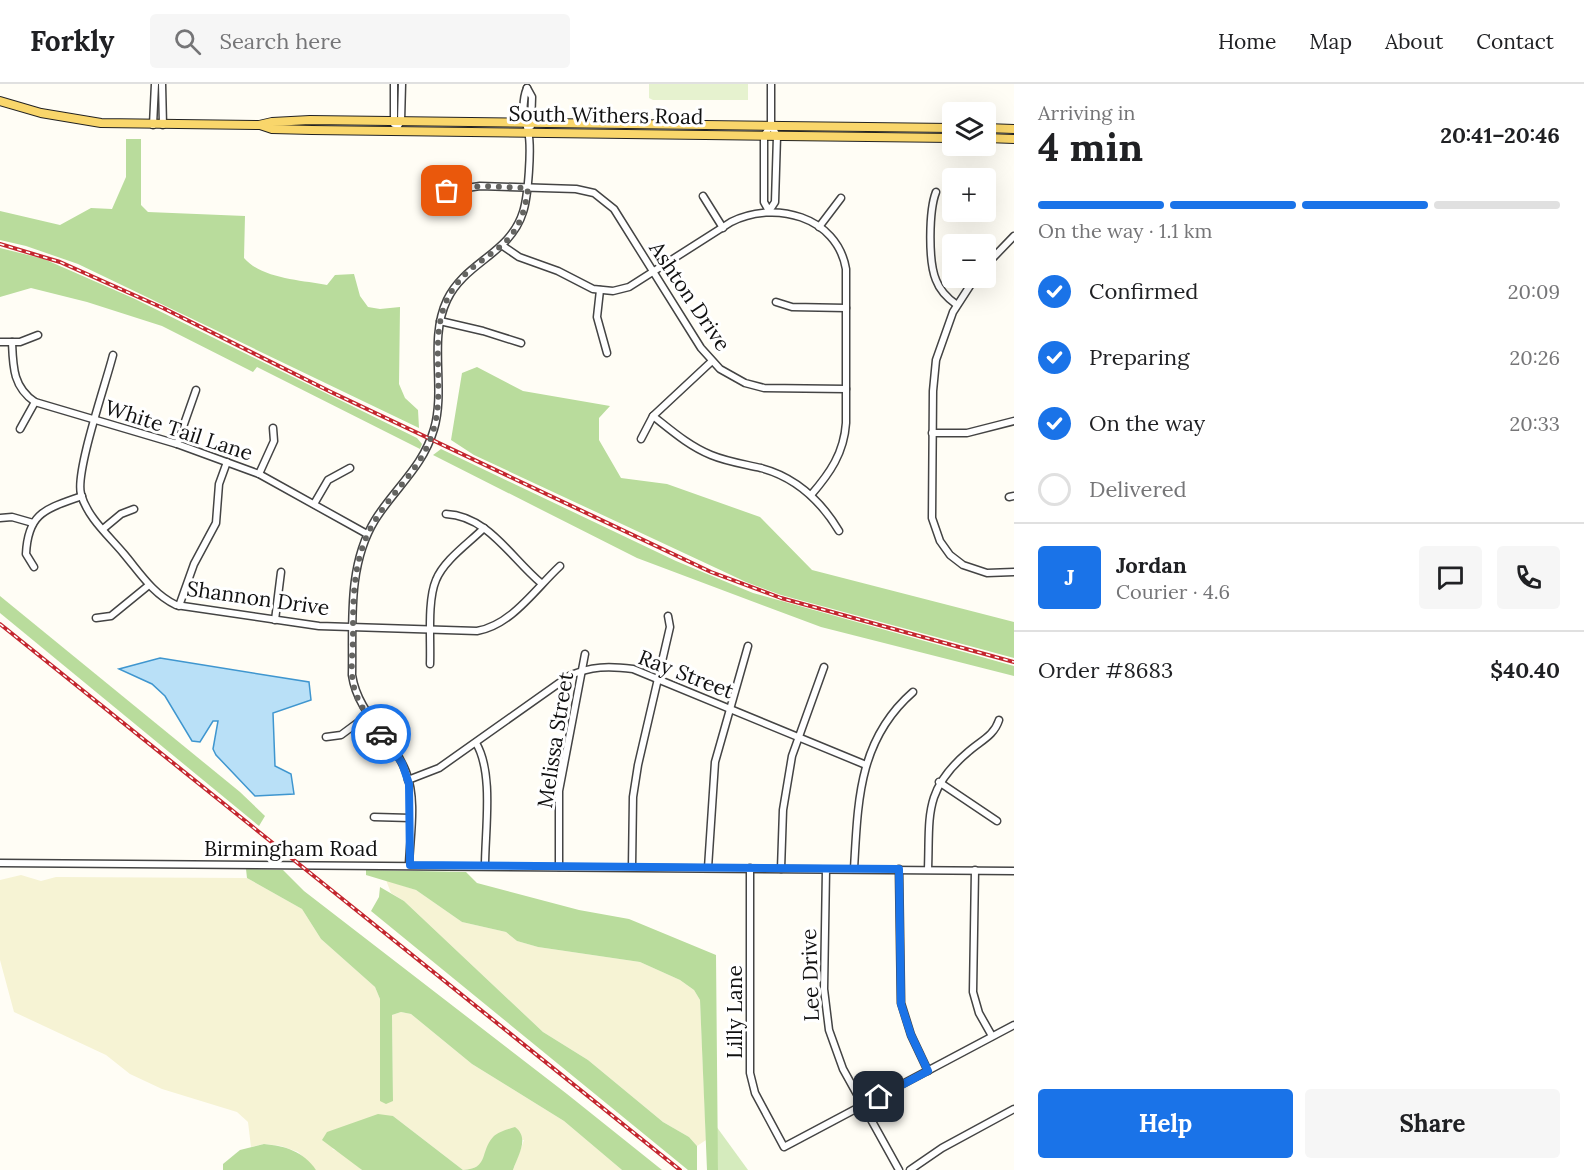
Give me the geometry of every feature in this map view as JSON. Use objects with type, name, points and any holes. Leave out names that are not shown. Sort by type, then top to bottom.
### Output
[{"type":"main road","name":"South Withers Road","points":[[0,101],[70,120],[153,125],[259,125],[272,129],[528,123],[942,128]]},
{"type":"main road","name":"South Withers Road","points":[[396,125],[528,132],[942,138]]},
{"type":"main road","points":[[996,128],[1014,129]]},
{"type":"main road","points":[[996,138],[1014,139]]},
{"type":"street","points":[[153,125],[154,84]]},
{"type":"street","points":[[162,84],[163,125]]},
{"type":"street","points":[[394,84],[396,125]]},
{"type":"street","points":[[396,125],[402,84]]},
{"type":"street","points":[[770,211],[775,202],[777,136],[771,125],[771,84]]},
{"type":"street","points":[[410,865],[411,818],[408,780],[397,755],[368,715],[354,688],[353,627],[356,570],[367,534],[384,507],[417,468],[431,439],[437,411],[440,321],[446,302],[457,284],[472,268],[503,246],[521,219],[528,188],[528,123]]},
{"type":"street","points":[[770,211],[764,202],[764,136],[771,125]]},
{"type":"street","name":"Ashton Drive","points":[[447,191],[480,186],[576,189],[601,197],[614,209],[711,361],[728,375],[755,386],[846,388]]},
{"type":"street","points":[[936,192],[932,203],[933,271],[939,287],[957,305]]},
{"type":"street","points":[[703,196],[723,228]]},
{"type":"street","points":[[819,227],[841,198]]},
{"type":"street","points":[[503,246],[519,257],[600,291],[621,290],[723,228],[749,215],[770,211],[792,214],[819,227],[839,248],[845,262],[845,433],[840,453],[831,471],[811,495]]},
{"type":"street","points":[[996,255],[1014,236]]},
{"type":"street","points":[[968,288],[946,327],[936,360],[932,433],[932,518],[940,542],[950,555],[971,569],[987,573],[1014,572]]},
{"type":"street","points":[[600,291],[597,317],[607,353]]},
{"type":"street","points":[[776,302],[792,307],[846,308]]},
{"type":"street","points":[[440,321],[483,331],[521,344]]},
{"type":"street","points":[[0,342],[12,342],[38,335]]},
{"type":"street","points":[[12,342],[15,376],[22,391],[35,402],[20,429]]},
{"type":"street","points":[[34,567],[26,554],[28,532],[33,523],[49,508],[82,496],[82,468],[113,356]]},
{"type":"street","points":[[641,439],[653,416],[711,361]]},
{"type":"street","points":[[177,444],[196,390]]},
{"type":"street","name":"White Tail Lane","points":[[35,402],[177,444],[259,474],[367,534]]},
{"type":"street","points":[[653,416],[702,450],[722,459],[771,472],[792,481],[811,495],[839,531]]},
{"type":"street","points":[[932,433],[973,432],[1014,421]]},
{"type":"street","points":[[259,474],[274,441],[273,428]]},
{"type":"street","points":[[179,606],[195,564],[216,524],[219,484],[227,462]]},
{"type":"street","points":[[314,504],[328,480],[350,468]]},
{"type":"street","name":"Shannon Drive","points":[[82,496],[103,529],[149,585],[161,596],[179,606],[275,620],[353,627],[469,631],[487,628],[525,601],[560,566]]},
{"type":"street","points":[[103,529],[121,514],[134,509]]},
{"type":"street","points":[[446,514],[462,515],[484,528],[541,583]]},
{"type":"street","points":[[0,518],[12,517],[33,523]]},
{"type":"street","points":[[430,664],[436,580],[445,567],[484,528]]},
{"type":"street","points":[[275,620],[281,572]]},
{"type":"street","points":[[96,618],[111,616],[149,585]]},
{"type":"street","points":[[633,867],[633,797],[670,627],[668,616]]},
{"type":"street","points":[[708,868],[712,781],[729,708],[748,646]]},
{"type":"street","name":"Melissa Street","points":[[559,867],[559,791],[585,654]]},
{"type":"street","name":"Ray Street","points":[[408,780],[439,768],[569,676],[581,670],[609,666],[633,669],[866,765]]},
{"type":"street","points":[[781,869],[783,810],[797,736],[824,667]]},
{"type":"street","points":[[854,869],[858,796],[866,765],[891,717],[913,692]]},
{"type":"street","points":[[326,737],[341,735],[368,715]]},
{"type":"street","points":[[928,869],[931,807],[939,782],[953,764],[994,732],[999,720]]},
{"type":"street","points":[[476,743],[483,754],[486,773],[485,866]]},
{"type":"street","points":[[939,782],[997,821]]},
{"type":"street","points":[[374,817],[411,818]]},
{"type":"street","name":"Birmingham Road","points":[[0,863],[1014,871]]},
{"type":"street","name":"Lilly Lane","points":[[750,868],[750,1073],[755,1093],[784,1147],[863,1106]]},
{"type":"street","points":[[899,869],[901,1004],[911,1035],[928,1071]]},
{"type":"street","name":"Lee Drive","points":[[826,870],[825,1010],[835,1049],[863,1106],[899,1170]]},
{"type":"street","points":[[975,870],[972,992],[979,1013],[992,1036]]},
{"type":"street","points":[[863,1106],[1014,1024]]},
{"type":"street","points":[[910,1170],[942,1148],[1014,1109]]},
{"type":"shaded area","points":[[21,875],[41,881],[56,877],[247,878],[302,909],[321,939],[375,987],[380,999],[393,1101],[392,1015],[401,1012],[411,1014],[472,1064],[564,1121],[622,1170],[513,1170],[524,1140],[493,1137],[480,1165],[463,1170],[393,1116],[332,1149],[343,1153],[362,1170],[316,1170],[298,1152],[281,1146],[264,1144],[251,1147],[248,1122],[237,1112],[162,1089],[130,1074],[106,1055],[14,1012],[0,960],[0,880]]},
{"type":"shaded area","points":[[386,880],[416,890],[462,922],[506,932],[517,941],[538,947],[640,962],[680,980],[694,990],[700,1000],[706,1140],[697,1146],[689,1137],[663,1122],[588,1060],[543,1032],[404,901],[391,893]]},
{"type":"green space","points":[[649,84],[748,84],[748,100],[653,100],[649,98]]},
{"type":"green space","points":[[126,139],[141,139],[141,205],[148,212],[245,216],[244,258],[252,265],[282,278],[327,285],[335,275],[354,274],[360,296],[368,307],[380,309],[400,307],[399,384],[405,398],[418,410],[419,428],[78,264],[26,246],[0,240],[0,211],[60,225],[91,208],[112,209],[126,177]]},
{"type":"green space","points":[[0,248],[44,259],[135,299],[417,438],[422,444],[420,449],[257,367],[253,372],[162,326],[87,302],[31,288],[0,297]]},
{"type":"green space","points":[[477,367],[523,391],[610,406],[599,418],[599,440],[621,478],[667,484],[760,517],[812,570],[1014,622],[1014,658],[781,595],[746,582],[474,455],[451,440],[462,373]]},
{"type":"green space","points":[[441,449],[676,561],[753,593],[1014,666],[1014,676],[821,627],[637,558],[433,455]]},
{"type":"green space","points":[[0,596],[240,792],[265,816],[259,826],[0,613]]},
{"type":"green space","points":[[246,869],[283,870],[304,891],[662,1170],[622,1170],[564,1121],[472,1064],[411,1014],[401,1012],[392,1015],[393,1101],[386,1104],[380,1101],[380,999],[375,987],[321,939],[302,909],[247,878]]},
{"type":"green space","points":[[366,870],[466,872],[477,883],[579,910],[629,919],[716,955],[718,1170],[707,1170],[700,1000],[694,990],[680,980],[640,962],[538,947],[517,941],[506,932],[462,922],[416,890],[366,875]]},
{"type":"green space","points":[[380,887],[404,901],[543,1032],[588,1060],[663,1122],[689,1137],[697,1146],[697,1170],[688,1170],[371,911],[379,897]]},
{"type":"green space","points":[[378,1114],[393,1116],[463,1170],[362,1170],[322,1140],[327,1132]]},
{"type":"green space","points":[[716,1126],[748,1170],[718,1170]]},
{"type":"green space","points":[[515,1127],[519,1131],[522,1136],[522,1147],[513,1170],[463,1170],[471,1169],[480,1163],[489,1142],[495,1135]]},
{"type":"green space","points":[[264,1144],[279,1146],[299,1154],[316,1170],[223,1170],[223,1164],[240,1150]]},
{"type":"water","points":[[160,658],[309,682],[311,700],[273,713],[275,766],[291,774],[294,794],[255,796],[213,749],[218,721],[213,721],[200,742],[192,741],[165,696],[152,684],[119,669]]},
{"type":"railway","points":[[0,244],[60,262],[163,308],[331,392],[711,572],[781,598],[1014,662]]},
{"type":"railway","points":[[0,624],[680,1170]]},
{"type":"way so far","points":[[381,734],[357,698],[352,675],[354,588],[358,558],[375,519],[417,468],[431,439],[437,411],[439,329],[446,302],[464,276],[497,252],[516,229],[524,211],[528,188],[480,186],[447,191]]},
{"type":"route","points":[[381,734],[402,763],[411,793],[410,865],[899,869],[901,1004],[907,1026],[928,1071],[879,1097]]}]
